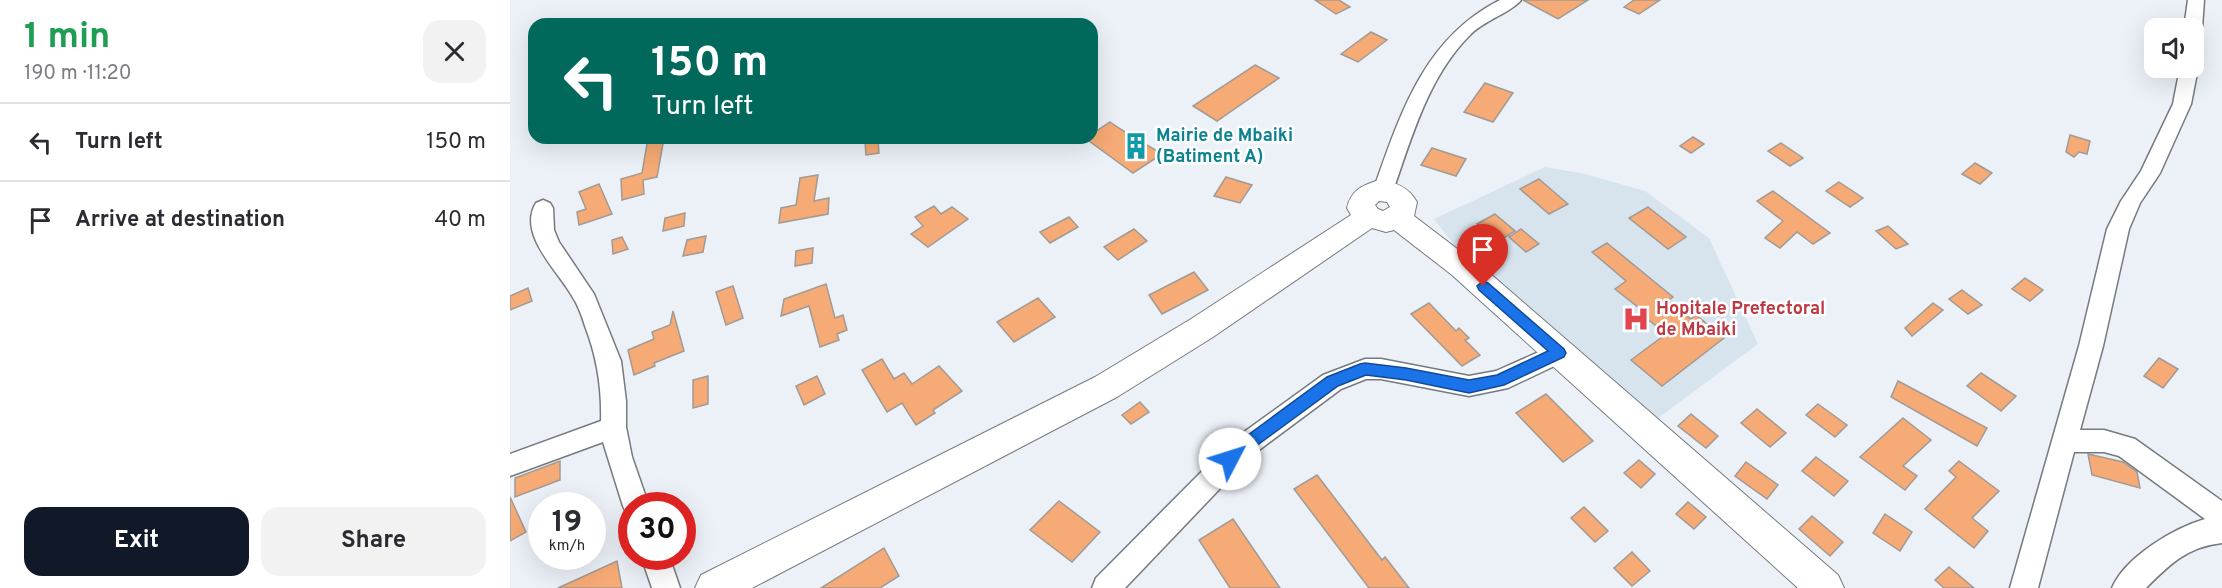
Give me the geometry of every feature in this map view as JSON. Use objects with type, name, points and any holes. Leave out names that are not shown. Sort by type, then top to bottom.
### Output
[{"type":"main road","points":[[714,588],[1106,387],[1308,260],[1383,209],[1434,244],[1763,530],[1825,588]]},
{"type":"street","points":[[1383,209],[1418,102],[1444,54],[1467,27],[1513,0]]},
{"type":"street","points":[[2194,18],[2196,0]]},
{"type":"street","points":[[2024,588],[2066,441],[2118,229],[2131,201],[2150,173],[2182,104],[2187,78]]},
{"type":"street","points":[[543,208],[543,230],[549,245],[583,294],[609,361],[614,401],[613,427],[619,457],[631,492]]},
{"type":"street","points":[[1106,588],[1242,448],[1332,382],[1365,369],[1398,372],[1469,387],[1499,381],[1559,353]]},
{"type":"street","points":[[510,465],[613,427]]},
{"type":"street","points":[[2066,441],[2104,441],[2126,447],[2222,516]]},
{"type":"street","points":[[2126,588],[2179,540],[2207,531],[2222,530]]},
{"type":"street","points":[[660,570],[666,588]]},
{"type":"shaded area","name":"Hopitale Prefectoral de Mbaiki","points":[[1545,167],[1585,174],[1645,191],[1709,238],[1758,344],[1654,421],[1492,294],[1434,219]]},
{"type":"building","points":[[1315,0],[1339,0],[1350,7],[1336,14]]},
{"type":"building","points":[[1523,0],[1588,0],[1558,19]]},
{"type":"building","points":[[1634,0],[1660,0],[1639,14],[1624,7]]},
{"type":"building","points":[[1371,32],[1387,40],[1358,62],[1341,54]]},
{"type":"building","points":[[1255,65],[1279,78],[1217,121],[1193,106]]},
{"type":"building","points":[[1485,83],[1513,93],[1493,122],[1464,112]]},
{"type":"building","points":[[1110,122],[1162,154],[1133,173],[1093,144],[1098,144],[1098,130]]},
{"type":"building","points":[[2070,135],[2090,141],[2087,154],[2079,152],[2074,157],[2066,152]]},
{"type":"building","points":[[1693,137],[1704,144],[1691,153],[1680,146]]},
{"type":"building","points":[[1781,143],[1803,158],[1790,166],[1768,151]]},
{"type":"building","points":[[647,144],[663,144],[657,177],[643,180],[644,194],[622,200],[621,179],[642,173]]},
{"type":"building","points":[[865,144],[878,144],[879,153],[866,155]]},
{"type":"building","points":[[1432,148],[1466,159],[1456,176],[1421,165]]},
{"type":"building","points":[[1975,163],[1992,173],[1980,184],[1962,174]]},
{"type":"building","points":[[818,175],[814,201],[829,198],[828,214],[779,223],[781,208],[796,205],[800,178]]},
{"type":"building","points":[[1226,177],[1252,185],[1240,203],[1214,196]]},
{"type":"building","points":[[1539,179],[1568,204],[1549,214],[1520,189]]},
{"type":"building","points":[[1839,182],[1863,198],[1850,207],[1826,191]]},
{"type":"building","points":[[599,184],[612,214],[579,225],[577,212],[586,209],[579,192]]},
{"type":"building","points":[[1773,191],[1830,233],[1813,244],[1797,232],[1780,248],[1765,238],[1783,221],[1757,201]]},
{"type":"building","points":[[934,206],[941,214],[952,207],[968,219],[928,247],[911,234],[923,226],[915,217]]},
{"type":"building","points":[[1648,207],[1686,237],[1668,249],[1629,218]]},
{"type":"building","points":[[685,213],[684,226],[663,231],[665,218]]},
{"type":"building","points":[[1495,214],[1515,231],[1497,242],[1477,224]]},
{"type":"building","points":[[1069,217],[1078,227],[1050,243],[1040,232]]},
{"type":"building","points":[[1888,226],[1908,244],[1896,249],[1876,231]]},
{"type":"building","points":[[1134,229],[1147,241],[1118,260],[1104,247]]},
{"type":"building","points":[[1521,229],[1539,244],[1526,252],[1509,237]]},
{"type":"building","points":[[706,236],[703,252],[683,256],[687,240]]},
{"type":"building","points":[[622,237],[628,249],[613,254],[612,240]]},
{"type":"building","points":[[1607,243],[1673,297],[1668,301],[1691,319],[1696,315],[1724,338],[1662,386],[1631,360],[1666,334],[1645,317],[1648,315],[1615,289],[1626,281],[1592,252]]},
{"type":"building","points":[[1486,247],[1499,262],[1486,268],[1470,254]]},
{"type":"building","points":[[813,248],[812,263],[795,266],[796,251]]},
{"type":"building","points":[[1194,272],[1208,290],[1162,314],[1149,295]]},
{"type":"building","points":[[2025,278],[2043,290],[2030,301],[2012,289]]},
{"type":"building","points":[[826,284],[835,318],[843,315],[847,330],[837,334],[839,340],[820,347],[809,306],[781,316],[784,299]]},
{"type":"building","points":[[733,286],[743,318],[726,325],[716,292]]},
{"type":"building","points":[[528,288],[532,301],[510,310],[510,296]]},
{"type":"building","points":[[1962,290],[1982,305],[1968,314],[1949,299]]},
{"type":"building","points":[[1038,298],[1055,317],[1014,342],[997,322]]},
{"type":"building","points":[[1429,303],[1456,331],[1459,328],[1469,338],[1465,340],[1480,355],[1462,366],[1411,314]]},
{"type":"building","points":[[1933,303],[1943,310],[1912,336],[1905,328]]},
{"type":"building","points":[[673,311],[684,351],[654,363],[655,366],[634,375],[628,350],[654,339],[652,332],[670,325]]},
{"type":"building","points":[[2159,358],[2178,369],[2163,388],[2144,376]]},
{"type":"building","points":[[882,359],[894,379],[904,373],[912,384],[939,366],[962,391],[933,410],[935,413],[916,425],[902,403],[887,412],[862,370]]},
{"type":"building","points":[[1981,373],[2016,396],[2001,411],[1967,386]]},
{"type":"building","points":[[708,376],[708,404],[693,408],[693,380]]},
{"type":"building","points":[[817,376],[825,394],[804,405],[796,386]]},
{"type":"building","points":[[1898,381],[1987,428],[1977,446],[1891,397]]},
{"type":"building","points":[[1546,394],[1593,441],[1563,462],[1516,413]]},
{"type":"building","points":[[1140,402],[1149,412],[1131,424],[1122,415]]},
{"type":"building","points":[[1818,404],[1847,425],[1835,437],[1806,415]]},
{"type":"building","points":[[1757,409],[1786,433],[1770,447],[1741,423]]},
{"type":"building","points":[[1691,414],[1718,436],[1706,448],[1678,426]]},
{"type":"building","points":[[1903,418],[1931,440],[1903,466],[1917,476],[1905,490],[1860,457]]},
{"type":"building","points":[[2088,454],[2123,462],[2137,472],[2140,488],[2092,475]]},
{"type":"building","points":[[1816,457],[1848,481],[1834,496],[1802,471]]},
{"type":"building","points":[[1639,460],[1655,474],[1641,488],[1624,473]]},
{"type":"building","points":[[560,461],[560,480],[515,497],[515,478]]},
{"type":"building","points":[[1959,461],[1999,491],[1972,518],[1988,531],[1974,548],[1925,509],[1956,477],[1949,471]]},
{"type":"building","points":[[1746,462],[1778,485],[1767,499],[1735,476]]},
{"type":"building","points":[[1317,475],[1382,560],[1385,557],[1409,588],[1369,588],[1294,489]]},
{"type":"building","points":[[510,497],[526,532],[510,541]]},
{"type":"building","points":[[1059,501],[1100,532],[1072,562],[1030,530]]},
{"type":"building","points":[[1688,502],[1706,517],[1694,529],[1676,514]]},
{"type":"building","points":[[1584,507],[1608,531],[1595,542],[1571,518]]},
{"type":"building","points":[[1885,514],[1912,532],[1900,551],[1873,533]]},
{"type":"building","points":[[1812,516],[1843,542],[1830,556],[1799,529]]},
{"type":"building","points":[[1233,519],[1280,588],[1230,588],[1199,540]]},
{"type":"building","points":[[884,548],[899,576],[880,588],[821,588]]},
{"type":"building","points":[[1632,552],[1650,571],[1632,586],[1614,568]]},
{"type":"building","points":[[617,561],[622,588],[558,588],[597,570],[606,570],[606,566]]},
{"type":"building","points":[[1949,567],[1974,588],[1944,588],[1935,580]]},
{"type":"place","name":"Mairie de Mbaiki (Batiment A)","points":[[1136,146]]},
{"type":"place","name":"Hopitale Prefectoral de Mbaiki","points":[[1636,319]]},
{"type":"route","points":[[1230,459],[1332,382],[1365,369],[1381,369],[1469,387],[1499,381],[1559,353],[1483,286]]}]
